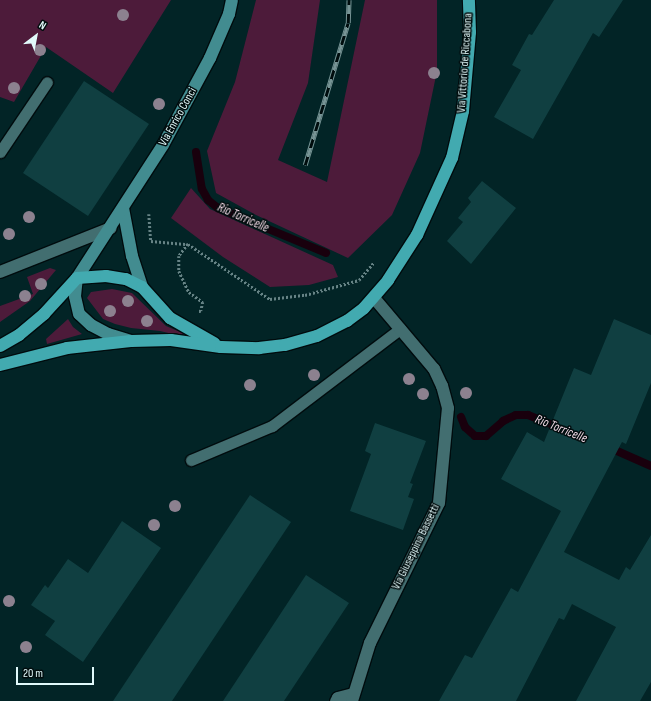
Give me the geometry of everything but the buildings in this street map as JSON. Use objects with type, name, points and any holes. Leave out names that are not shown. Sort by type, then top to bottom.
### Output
[{"type":"main road","name":"Via Vittorio de Riccabona","points":[[0,365],[67,348],[131,341],[172,340],[221,347],[259,348],[285,345],[317,336],[347,321],[374,298],[417,236],[452,158],[463,112],[470,32],[469,0]]},
{"type":"main road","name":"Via Vittorio de Riccabona","points":[[78,278],[106,276],[126,279],[142,287],[170,318],[221,347]]},
{"type":"main road","name":"Via Enrico Conci","points":[[0,346],[19,335],[44,314],[78,278]]},
{"type":"street","name":"Via Enrico Conci","points":[[78,278],[163,145],[210,58],[229,14],[232,0]]},
{"type":"street","name":"Via Vittorio de Riccabona","points":[[123,208],[132,256],[142,287]]},
{"type":"street","points":[[0,272],[111,228]]},
{"type":"street","name":"Via Vittorio de Riccabona","points":[[78,278],[75,296],[79,314],[92,325],[108,334],[131,341]]},
{"type":"street","name":"Via Giuseppina Bassetti","points":[[353,697],[370,643],[439,503],[448,408],[442,386],[434,369],[374,298]]},
{"type":"lane","points":[[0,152],[47,82]]},
{"type":"lane","points":[[191,460],[272,426],[400,330]]},
{"type":"lane","points":[[335,701],[337,697],[353,697]]},
{"type":"path","points":[[149,214],[152,248]]},
{"type":"path","points":[[151,241],[188,244],[270,299],[305,295],[359,280],[379,256]]},
{"type":"path","points":[[188,244],[179,256],[179,272],[189,292],[203,302],[201,311],[193,314]]},
{"type":"shaded area","points":[[0,0],[171,0],[113,93],[46,47],[14,102],[0,97]]},
{"type":"shaded area","points":[[256,0],[320,0],[308,83],[278,160],[327,182],[365,0],[437,0],[437,71],[420,153],[392,215],[348,258],[256,215],[216,193],[207,151],[235,82]]},
{"type":"shaded area","points":[[191,188],[210,209],[333,265],[338,277],[309,285],[270,287],[223,257],[171,218]]},
{"type":"shaded area","points":[[50,268],[56,270],[30,301],[0,322],[0,306],[33,294],[27,277]]},
{"type":"shaded area","points":[[112,289],[132,293],[166,326],[202,341],[160,331],[131,328],[103,319],[87,298],[91,292]]},
{"type":"shaded area","points":[[68,319],[73,327],[82,334],[47,344],[46,339]]},
{"type":"waterway","name":"Rio Torricelle","points":[[196,152],[202,189],[208,200],[218,208],[326,253]]},
{"type":"waterway","name":"Rio Torricelle","points":[[461,417],[465,427],[475,436],[486,436],[503,421],[516,415],[528,415],[560,428]]},
{"type":"waterway","name":"Rio Torricelle","points":[[608,447],[651,466]]},
{"type":"railway","points":[[305,165],[348,23],[349,0]]}]
